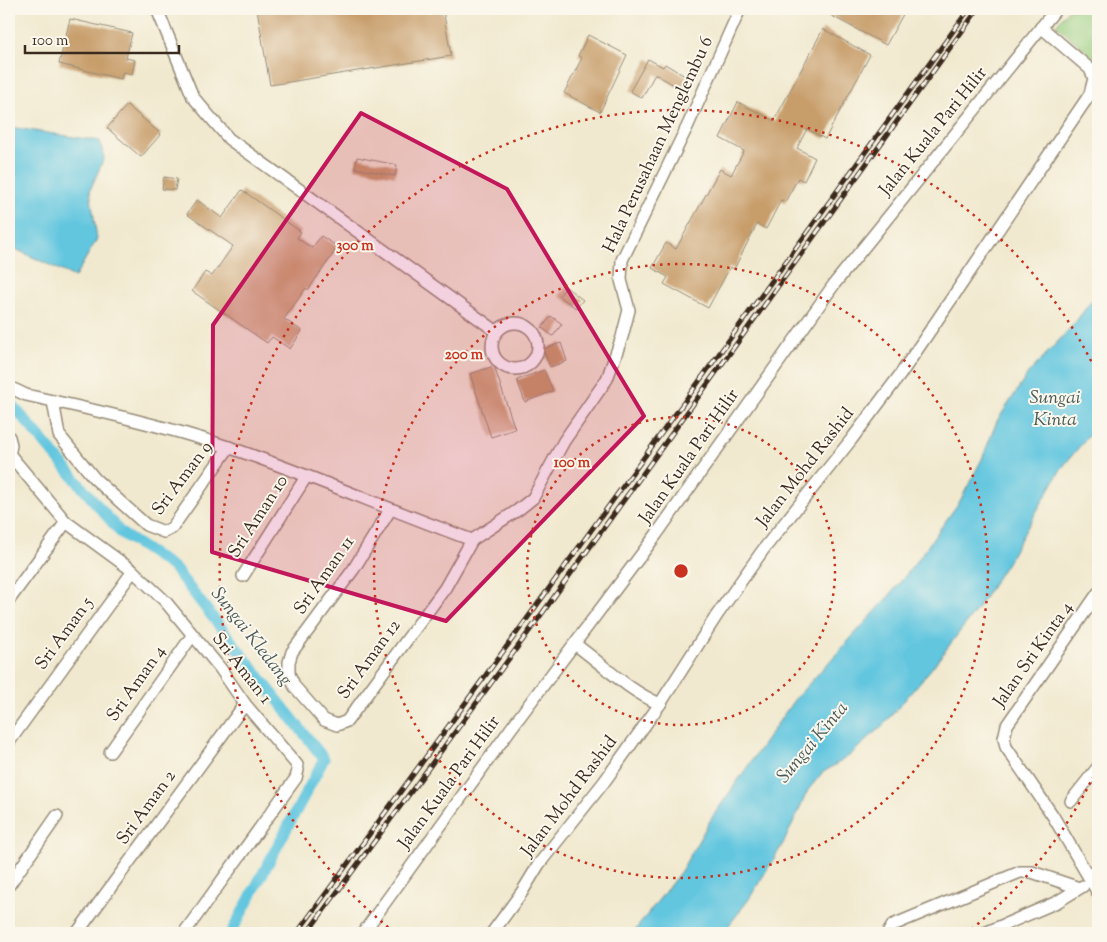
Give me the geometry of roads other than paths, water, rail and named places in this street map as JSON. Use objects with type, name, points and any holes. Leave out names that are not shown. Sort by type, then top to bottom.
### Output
[{"type":"street","points":[[158,9],[193,97],[229,139],[496,331]]},
{"type":"street","name":"Hala Perusahaan Menglembu 6","points":[[472,540],[533,498],[564,441],[607,379],[622,337],[629,310],[621,280],[622,260],[688,125],[740,9]]},
{"type":"street","name":"Jalan Kuala Pari Hilir","points":[[363,933],[500,743],[576,645],[656,535],[834,283],[1056,9]]},
{"type":"street","name":"Jalan Mohd Rashid","points":[[492,933],[522,892],[539,864],[604,782],[660,704],[717,615],[763,550],[851,440],[924,341],[1090,94],[1094,78],[1090,69],[1041,27]]},
{"type":"street","points":[[518,322],[529,327],[536,337],[538,349],[533,360],[524,367],[511,369],[500,364],[493,354],[491,342],[496,331],[506,324],[518,322]]},
{"type":"street","points":[[9,386],[26,395],[170,428],[229,447],[472,540]]},
{"type":"street","name":"Sri Aman 9","points":[[52,401],[60,435],[94,479],[146,525],[164,532],[172,528],[229,447]]},
{"type":"street","points":[[9,437],[9,455]]},
{"type":"street","name":"Sri Aman 1","points":[[9,455],[66,522],[133,571],[166,601],[192,636],[220,668],[245,704],[296,765],[298,770],[296,778],[184,933]]},
{"type":"street","name":"Sri Aman 10","points":[[243,576],[306,477]]},
{"type":"street","name":"Sri Aman 11","points":[[289,662],[292,652],[353,570],[390,510]]},
{"type":"street","points":[[9,600],[66,522]]},
{"type":"street","name":"Sri Aman 12","points":[[289,662],[289,674],[295,687],[324,720],[337,725],[347,721],[445,588],[472,540]]},
{"type":"street","name":"Sri Aman 5","points":[[9,742],[133,571]]},
{"type":"street","name":"Jalan Sri Kinta 4","points":[[1098,593],[1007,725],[1004,738],[1006,747],[1053,816],[1098,893]]},
{"type":"street","name":"Sri Aman 4","points":[[110,752],[192,636]]},
{"type":"street","points":[[576,645],[599,661],[628,687],[660,704]]},
{"type":"street","name":"Sri Aman 2","points":[[77,933],[245,704]]},
{"type":"street","points":[[1071,801],[1098,767]]},
{"type":"street","points":[[9,885],[57,816]]},
{"type":"street","points":[[888,933],[894,925],[1020,872],[1032,872],[1079,888]]},
{"type":"street","points":[[985,933],[1057,902],[1091,882]]},
{"type":"water","points":[[9,127],[100,141],[104,158],[90,190],[97,239],[75,277],[9,246]]},
{"type":"water","name":"Sungai Kinta","points":[[1098,292],[1098,424],[1061,469],[1008,561],[977,609],[932,668],[884,724],[849,756],[822,773],[808,790],[784,842],[749,899],[723,933],[633,933],[681,871],[711,819],[794,700],[885,601],[917,561],[960,501],[982,459],[997,421],[1028,374],[1074,324]]},
{"type":"waterway","name":"Sungai Kledang","points":[[9,401],[121,533],[174,568],[324,759],[231,933]]},
{"type":"railway","points":[[297,933],[969,9]]},
{"type":"railway","points":[[307,933],[533,626],[978,9]]}]
